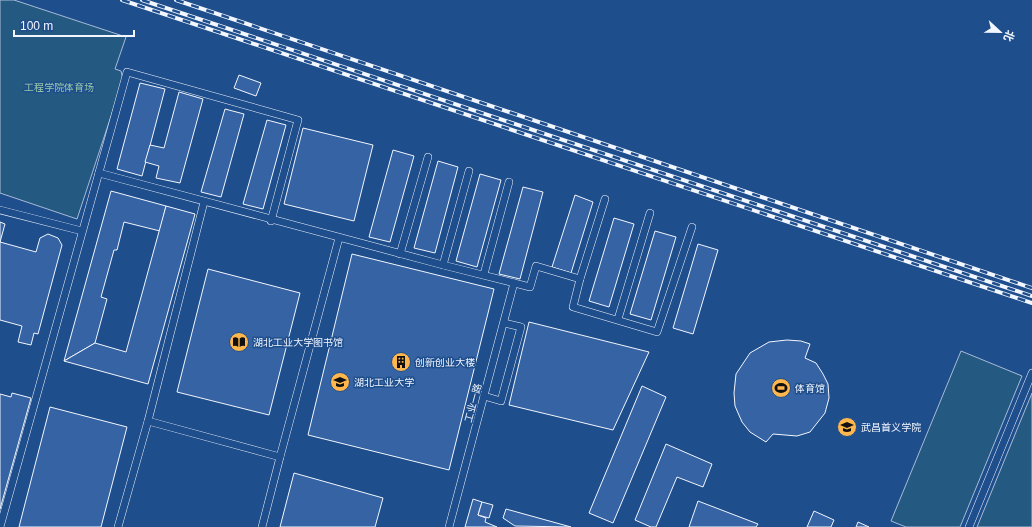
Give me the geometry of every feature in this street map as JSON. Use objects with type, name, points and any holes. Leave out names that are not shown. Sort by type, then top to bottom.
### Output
[{"type":"street","points":[[0,527],[126,72],[298,120],[271,221]]},
{"type":"street","points":[[400,254],[428,157]]},
{"type":"street","points":[[443,266],[469,171]]},
{"type":"street","points":[[98,173],[271,221],[443,266],[484,274],[514,283],[530,286],[536,266],[580,279]]},
{"type":"street","points":[[484,274],[509,182]]},
{"type":"street","points":[[606,199],[580,279],[573,307],[658,332],[692,227]]},
{"type":"street","points":[[118,527],[148,421],[204,202]]},
{"type":"street","points":[[0,210],[82,231]]},
{"type":"street","points":[[618,319],[650,213]]},
{"type":"street","points":[[262,527],[339,238]]},
{"type":"street","name":"工业一路","points":[[449,527],[514,283]]},
{"type":"street","points":[[484,396],[501,401],[521,327],[504,323]]},
{"type":"street","points":[[968,527],[1032,373]]},
{"type":"street","points":[[148,421],[280,457]]},
{"type":"green space","name":"工程学院体育场","points":[[0,0],[14,0],[126,37],[115,69],[121,71],[123,80],[77,219],[0,193]]},
{"type":"green space","points":[[961,351],[1022,376],[960,527],[906,527],[891,521]]},
{"type":"green space","points":[[1032,393],[1032,527],[977,527]]},
{"type":"building","points":[[239,75],[261,83],[256,96],[234,88]]},
{"type":"building","points":[[140,83],[165,89],[142,176],[117,169]]},
{"type":"building","points":[[179,92],[203,99],[180,183],[156,178],[159,166],[145,162],[150,145],[164,148]]},
{"type":"building","points":[[225,109],[244,114],[221,197],[201,192]]},
{"type":"building","points":[[267,120],[286,125],[263,209],[243,204]]},
{"type":"building","points":[[303,128],[373,145],[354,221],[284,204]]},
{"type":"building","points":[[393,150],[414,156],[390,242],[369,237]]},
{"type":"building","points":[[438,161],[458,167],[435,253],[414,248]]},
{"type":"building","points":[[480,174],[501,180],[477,267],[456,261]]},
{"type":"building","points":[[523,187],[543,192],[520,279],[499,274]]},
{"type":"building","points":[[111,191],[166,206],[160,231],[124,222],[117,250],[114,250],[101,297],[107,299],[95,343],[64,361]]},
{"type":"building","points":[[575,195],[593,202],[571,273],[552,267]]},
{"type":"building","points":[[166,206],[195,214],[148,384],[64,361],[95,343],[126,352]]},
{"type":"building","points":[[614,218],[634,224],[609,307],[589,301]]},
{"type":"building","points":[[0,222],[5,224],[0,242]]},
{"type":"building","points":[[655,231],[676,237],[651,320],[630,314]]},
{"type":"building","points":[[48,234],[58,238],[62,245],[38,334],[34,333],[31,345],[18,342],[22,326],[0,320],[0,242],[36,252],[40,238]]},
{"type":"building","points":[[698,244],[718,250],[693,334],[673,328]]},
{"type":"building","name":"创新创业大楼","points":[[352,254],[494,289],[449,470],[308,435]]},
{"type":"building","name":"湖北工业大学图书馆","points":[[208,269],[300,293],[269,415],[177,392]]},
{"type":"building","points":[[529,322],[649,352],[613,430],[509,405]]},
{"type":"building","name":"体育馆","points":[[787,340],[801,341],[810,344],[805,358],[816,363],[823,374],[828,384],[829,398],[825,413],[810,432],[797,436],[773,434],[766,442],[750,432],[742,422],[735,406],[734,393],[736,374],[750,353],[769,342]]},
{"type":"building","points":[[642,386],[666,397],[613,523],[589,513]]},
{"type":"building","points":[[12,393],[31,398],[0,509],[0,394],[11,397]]},
{"type":"building","points":[[50,407],[127,427],[101,527],[19,527]]},
{"type":"building","points":[[666,444],[712,464],[703,487],[677,477],[656,527],[651,527],[635,520]]},
{"type":"building","points":[[294,473],[383,498],[375,527],[280,527]]},
{"type":"building","points":[[473,499],[482,502],[478,515],[486,518],[485,522],[497,527],[465,527]]},
{"type":"building","points":[[698,501],[758,524],[756,527],[689,527]]},
{"type":"building","points":[[482,502],[493,505],[489,518],[478,515]]},
{"type":"building","points":[[506,509],[571,527],[515,526],[503,518]]},
{"type":"building","points":[[814,511],[834,520],[831,527],[807,527]]},
{"type":"building","points":[[858,522],[869,527],[856,527]]},
{"type":"railway","points":[[122,0],[1032,303]]},
{"type":"railway","points":[[142,0],[1032,296]]},
{"type":"railway","points":[[176,0],[1032,288]]},
{"type":"place","name":"湖北工业大学图书馆","points":[[239,342]]},
{"type":"place","name":"创新创业大楼","points":[[401,362]]},
{"type":"place","name":"湖北工业大学","points":[[340,382]]},
{"type":"place","name":"体育馆","points":[[781,388]]},
{"type":"place","name":"武昌首义学院","points":[[847,427]]}]
